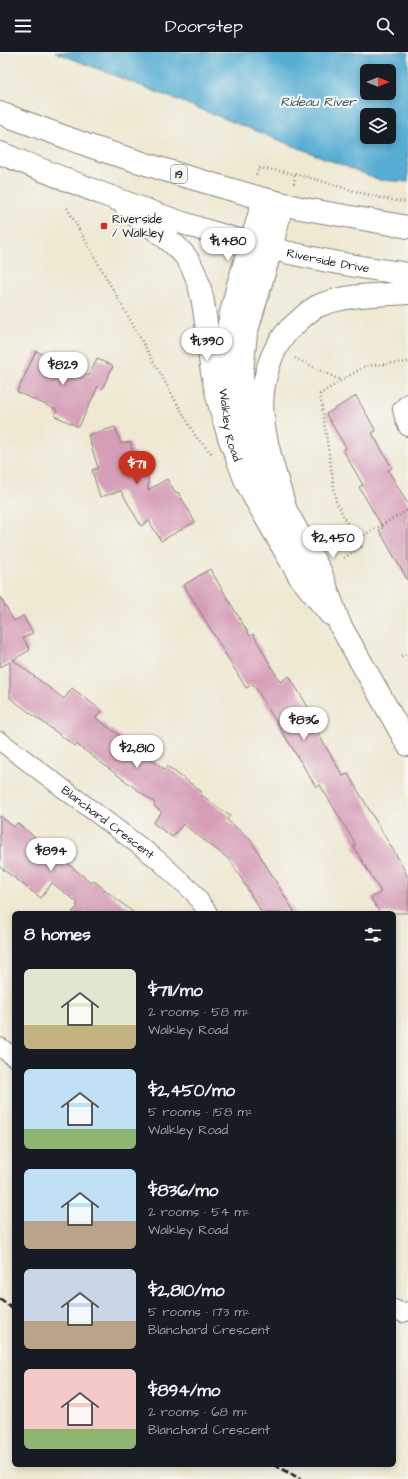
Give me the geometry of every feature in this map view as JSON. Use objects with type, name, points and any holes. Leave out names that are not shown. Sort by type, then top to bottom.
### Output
[{"type":"main road","name":"19","points":[[0,113],[95,148],[181,175],[408,227]]},
{"type":"main road","name":"Riverside Drive","points":[[0,153],[112,198],[202,229],[261,246],[328,262],[408,274]]},
{"type":"main road","name":"Walkley Road","points":[[280,197],[261,246],[238,285],[231,313],[225,347],[223,386],[229,437],[245,479],[254,497],[300,577],[340,625]]},
{"type":"main road","points":[[112,198],[168,240],[185,256],[192,266],[201,296],[215,389],[229,437]]},
{"type":"main road","name":"Walkley Road","points":[[261,246],[246,334],[242,371],[245,408],[254,448],[269,485],[286,511],[321,573],[340,625],[408,745]]},
{"type":"main road","points":[[286,511],[263,424],[265,378],[274,349],[286,332],[318,306],[351,297],[408,293]]},
{"type":"street","points":[[408,403],[402,409],[408,428]]},
{"type":"street","name":"Blanchard Crescent","points":[[0,741],[157,859],[194,893],[207,911]]},
{"type":"street","points":[[0,1047],[12,1056]]},
{"type":"street","points":[[396,1310],[403,1313],[408,1311]]},
{"type":"path","points":[[259,168],[295,175],[366,195],[408,202]]},
{"type":"path","points":[[280,197],[295,175]]},
{"type":"path","points":[[66,208],[196,437],[212,454]]},
{"type":"path","points":[[292,357],[341,381]]},
{"type":"path","points":[[344,558],[361,547],[336,500],[320,394],[364,366],[408,362]]},
{"type":"path","points":[[357,540],[408,510]]},
{"type":"path","points":[[401,656],[408,653]]},
{"type":"water","name":"Rideau River","points":[[55,52],[408,52],[408,182],[380,180]]},
{"type":"building","points":[[36,351],[89,376],[97,359],[113,366],[102,389],[98,386],[79,427],[55,416],[57,410],[17,392]]},
{"type":"building","points":[[356,396],[376,431],[372,433],[392,468],[388,470],[408,504],[408,581],[379,530],[383,528],[359,487],[363,485],[343,450],[346,448],[326,414]]},
{"type":"building","points":[[115,427],[121,444],[130,442],[133,453],[148,461],[148,490],[167,479],[176,493],[178,492],[195,522],[161,541],[149,521],[141,526],[121,491],[100,497],[92,470],[98,468],[88,435]]},
{"type":"building","points":[[210,569],[250,636],[253,634],[280,682],[289,676],[313,715],[309,718],[343,776],[348,774],[408,877],[408,913],[379,911],[371,898],[381,892],[353,846],[356,845],[320,785],[316,787],[253,684],[246,688],[184,585]]},
{"type":"building","points":[[0,597],[14,621],[23,616],[33,633],[23,638],[30,650],[13,660],[64,699],[72,688],[102,711],[96,718],[164,769],[167,766],[202,792],[200,794],[230,816],[227,820],[250,839],[294,911],[261,911],[230,860],[183,824],[172,837],[153,823],[162,812],[154,806],[155,803],[76,744],[75,746],[10,698],[10,662],[0,667]]},
{"type":"building","points":[[0,816],[14,827],[17,823],[92,883],[94,881],[132,911],[74,911],[78,906],[76,905],[78,903],[52,883],[41,898],[0,867]]},
{"type":"railway","points":[[0,1299],[12,1308]]},
{"type":"railway","points":[[279,1467],[300,1479]]},
{"type":"place","name":"Riverside / Walkley","points":[[104,226]]}]
